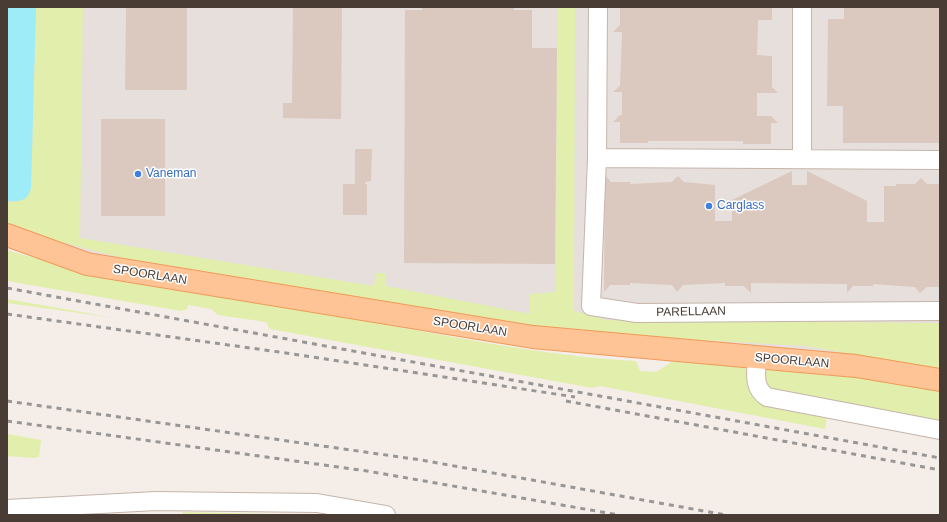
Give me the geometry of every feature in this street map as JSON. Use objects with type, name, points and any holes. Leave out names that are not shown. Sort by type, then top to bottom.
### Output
[{"type":"main road","name":"SPOORLAAN","points":[[7,236],[87,264],[533,337],[856,366],[940,380]]},
{"type":"street","name":"PARELLAAN","points":[[598,7],[597,158],[591,306],[637,313],[940,311]]},
{"type":"street","points":[[802,7],[802,159]]},
{"type":"street","points":[[597,158],[940,160]]},
{"type":"street","points":[[758,358],[757,383],[760,392],[768,397],[940,430]]},
{"type":"street","points":[[7,509],[156,502],[317,503],[386,515]]},
{"type":"shaded area","points":[[7,7],[940,7],[940,371],[644,353],[176,275],[7,231]]},
{"type":"green space","points":[[8,7],[8,185],[7,184]]},
{"type":"green space","points":[[36,7],[83,7],[80,238],[374,286],[376,273],[386,273],[386,286],[530,314],[530,294],[556,292],[557,7],[575,7],[574,311],[607,320],[940,323],[940,370],[806,346],[718,341],[620,339],[154,266],[49,239],[7,226],[7,201],[13,202],[31,188]]},
{"type":"green space","points":[[7,250],[50,262],[136,282],[223,298],[529,350],[565,355],[636,361],[640,371],[656,372],[672,362],[739,361],[745,368],[750,385],[763,403],[827,418],[825,429],[600,386],[592,388],[270,329],[266,322],[218,315],[211,309],[188,305],[187,309],[181,311],[7,281]]},
{"type":"green space","points":[[7,299],[115,318],[7,303]]},
{"type":"green space","points":[[775,364],[940,388],[940,420],[769,391],[765,383],[764,376],[768,369]]},
{"type":"green space","points":[[7,434],[41,440],[39,457],[7,456]]},
{"type":"green space","points":[[183,512],[321,515],[183,515]]},
{"type":"water","points":[[8,7],[36,7],[31,188],[28,196],[19,201],[7,201]]},
{"type":"building","points":[[126,7],[187,7],[187,90],[125,90]]},
{"type":"building","points":[[293,7],[342,7],[341,119],[283,118],[283,103],[292,103]]},
{"type":"building","points":[[422,7],[514,7],[514,10],[532,10],[532,48],[557,48],[555,264],[404,263],[405,10],[422,10]]},
{"type":"building","points":[[620,7],[772,7],[772,20],[758,20],[757,55],[772,56],[772,87],[778,93],[757,93],[757,116],[771,116],[778,123],[771,123],[771,144],[743,144],[743,141],[648,141],[648,143],[620,143],[620,122],[613,122],[620,115],[622,115],[622,92],[613,92],[620,86],[622,32],[613,32],[620,25]]},
{"type":"building","points":[[844,7],[940,7],[940,143],[843,143],[843,106],[827,106],[828,19],[844,19]]},
{"type":"building","points":[[101,119],[165,119],[165,216],[101,216]]},
{"type":"building","points":[[355,149],[372,149],[371,181],[365,182],[365,184],[367,184],[367,215],[343,215],[343,184],[355,184]]},
{"type":"building","points":[[792,171],[792,185],[807,185],[807,171],[867,201],[867,222],[884,222],[884,186],[896,186],[896,184],[915,184],[921,178],[927,184],[940,184],[940,287],[927,287],[920,293],[915,287],[873,284],[873,286],[853,286],[847,293],[847,284],[751,283],[751,293],[744,286],[725,286],[725,283],[683,285],[677,292],[672,285],[630,283],[630,285],[610,285],[604,292],[605,175],[611,182],[630,182],[630,184],[672,182],[678,176],[684,182],[715,185],[715,221],[732,221],[732,200]]},
{"type":"railway","points":[[7,288],[940,458]]},
{"type":"railway","points":[[7,314],[286,353],[575,397]]},
{"type":"railway","points":[[7,401],[421,460],[726,515]]},
{"type":"railway","points":[[566,401],[940,470]]},
{"type":"railway","points":[[7,421],[367,471],[619,515]]},
{"type":"place","name":"Vaneman","points":[[138,174]]},
{"type":"place","name":"Carglass","points":[[709,206]]}]
